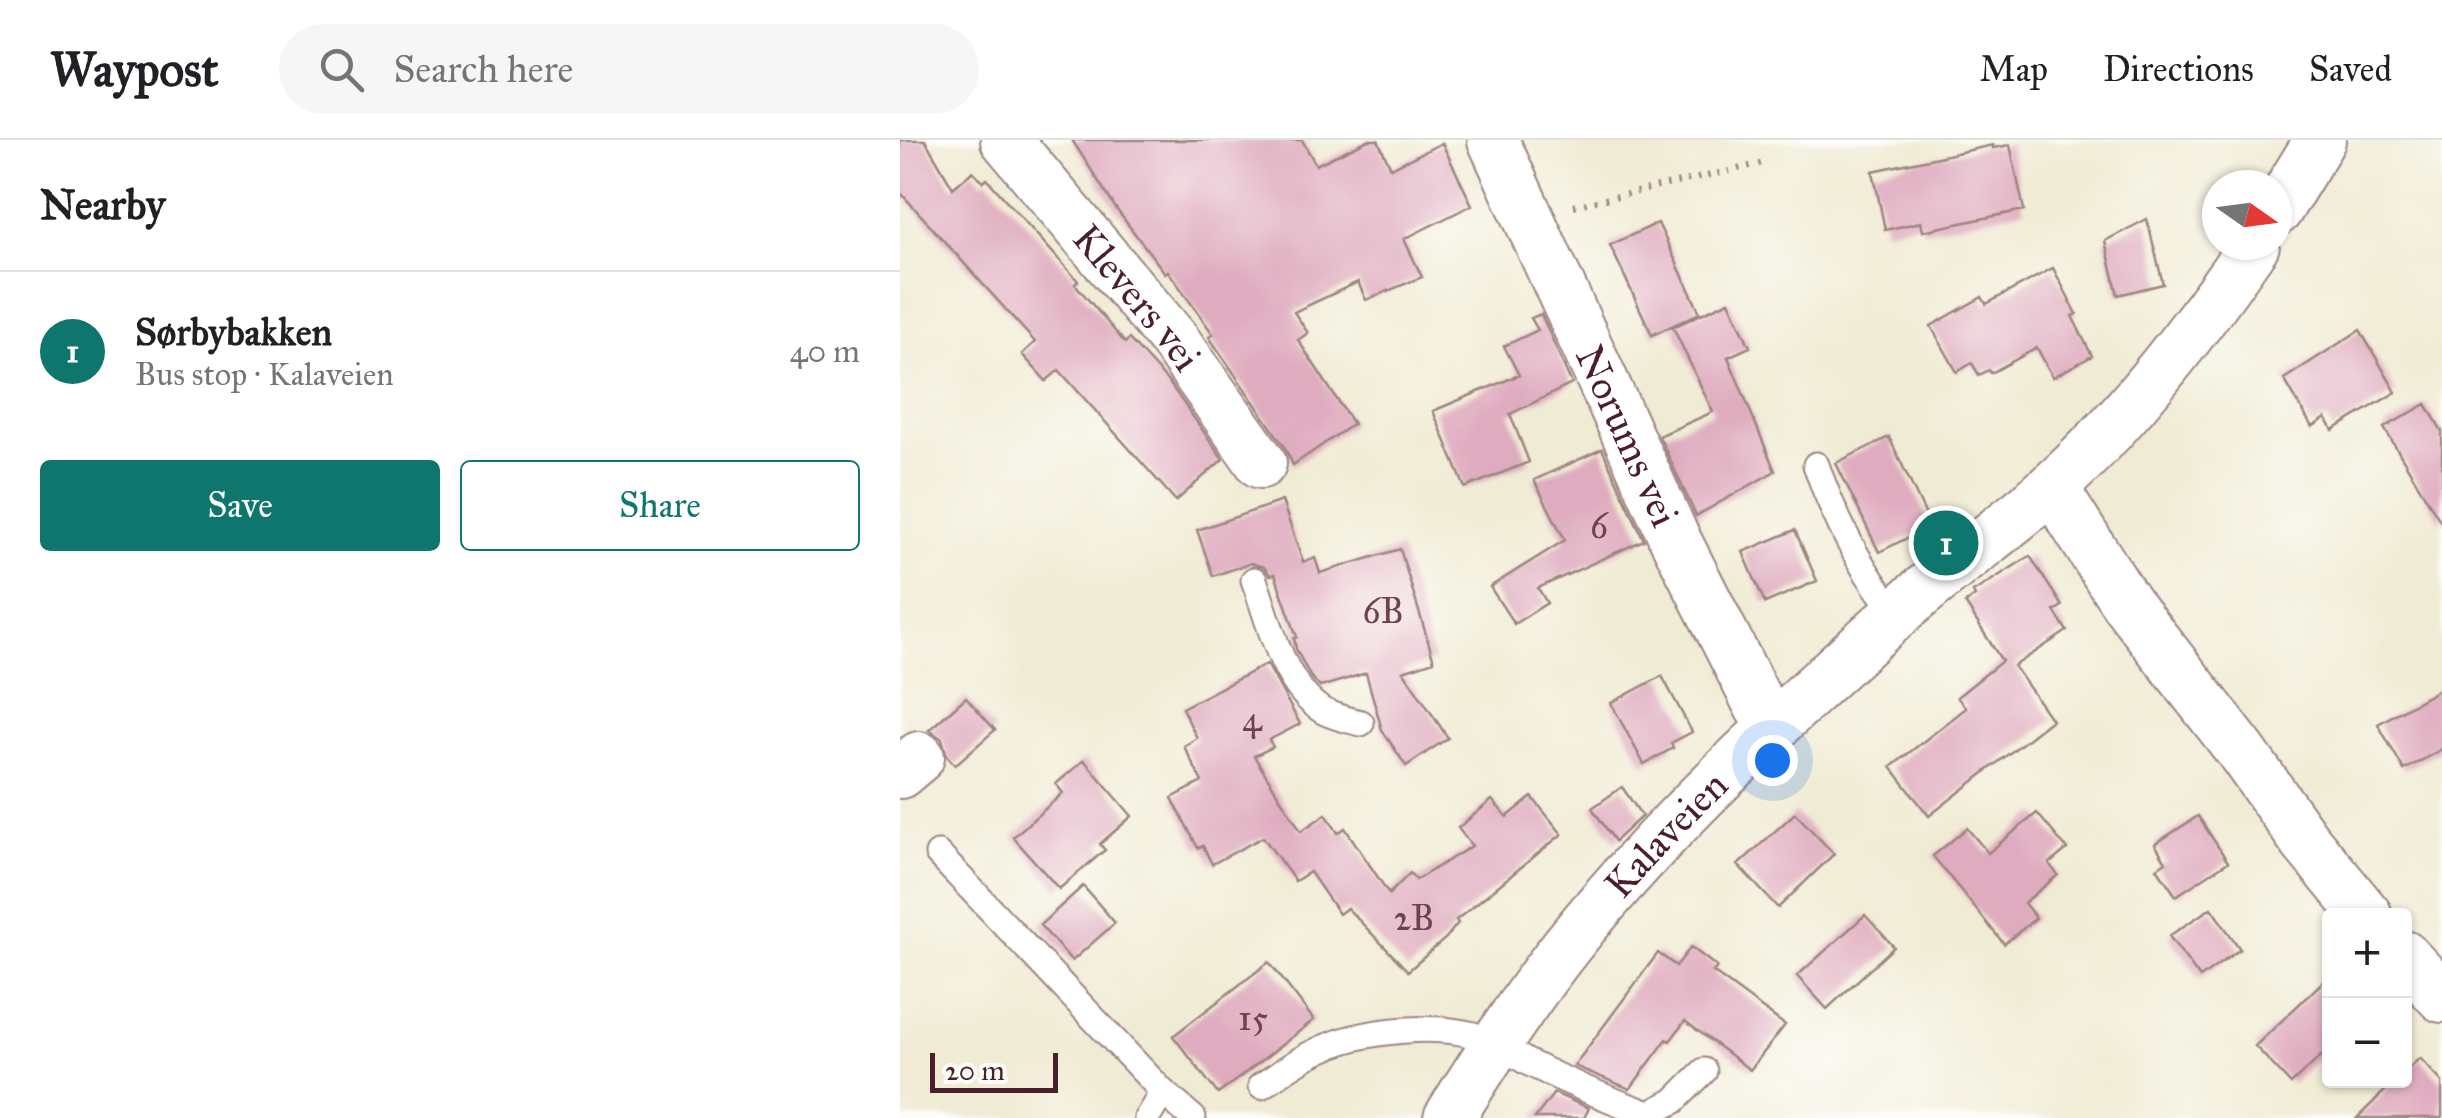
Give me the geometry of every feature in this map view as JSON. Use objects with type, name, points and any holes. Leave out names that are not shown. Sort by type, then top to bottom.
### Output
[{"type":"street","name":"Klevers vei","points":[[1006,140],[1174,340],[1261,464]]},
{"type":"street","name":"Norums vei","points":[[1493,140],[1673,535],[1760,707],[1776,726]]},
{"type":"street","points":[[2292,186],[2320,140]]},
{"type":"street","name":"Kalaveien","points":[[1449,1118],[1567,946],[1619,884],[1776,726],[1896,613],[2052,487],[2100,439],[2166,363],[2243,260]]},
{"type":"street","points":[[2052,487],[2126,604],[2360,908]]},
{"type":"street","points":[[2412,965],[2442,997]]},
{"type":"lane","points":[[1816,465],[1850,540],[1880,594],[1896,613]]},
{"type":"lane","points":[[1254,580],[1287,669],[1297,683],[1319,708],[1360,724]]},
{"type":"lane","points":[[938,854],[1163,1092],[1193,1118]]},
{"type":"lane","points":[[1261,1086],[1312,1053],[1346,1040],[1421,1029],[1472,1034],[1498,1043],[1594,1095],[1648,1114],[1674,1101],[1704,1071]]},
{"type":"lane","points":[[1147,1118],[1163,1092]]},
{"type":"path","points":[[1528,217],[1768,162]]},
{"type":"building","points":[[900,140],[925,140],[953,188],[973,171],[983,182],[987,179],[1078,281],[1075,284],[1125,343],[1129,339],[1170,384],[1223,459],[1176,501],[1059,370],[1046,381],[1022,354],[1035,342],[900,192]]},
{"type":"building","points":[[1072,140],[1302,140],[1316,165],[1368,140],[1378,140],[1391,168],[1442,143],[1472,205],[1404,239],[1422,277],[1366,300],[1358,282],[1294,312],[1308,333],[1298,340],[1353,424],[1293,465],[1209,337],[1213,334],[1117,210]]},
{"type":"building","points":[[1993,145],[2010,145],[2024,210],[1923,231],[1921,222],[1885,230],[1873,171]]},
{"type":"building","points":[[2147,219],[2163,284],[2118,295],[2105,241]]},
{"type":"building","points":[[1658,223],[1700,313],[1652,335],[1610,245]]},
{"type":"building","points":[[2053,268],[2077,314],[2072,316],[2092,356],[2053,377],[2037,348],[1991,373],[1989,370],[1979,375],[1972,363],[1957,372],[1931,326],[1982,297],[1986,304]]},
{"type":"building","points":[[1729,301],[1750,347],[1728,357],[1775,471],[1696,516],[1659,436],[1713,412],[1673,327]]},
{"type":"building","points":[[1541,314],[1572,384],[1510,414],[1529,462],[1465,488],[1433,411],[1519,375],[1504,346],[1538,330],[1531,318]]},
{"type":"building","points":[[2360,330],[2396,392],[2333,430],[2326,418],[2312,427],[2284,379]]},
{"type":"building","points":[[2426,404],[2442,431],[2442,524],[2384,428]]},
{"type":"building","points":[[1889,437],[1931,526],[1879,552],[1836,463]]},
{"type":"building","points":[[1602,449],[1644,540],[1538,588],[1547,603],[1514,624],[1490,587],[1565,540],[1534,480]]},
{"type":"building","points":[[1282,501],[1303,562],[1315,558],[1320,573],[1400,549],[1434,661],[1403,671],[1448,738],[1406,766],[1382,730],[1366,673],[1320,687],[1310,676],[1296,649],[1297,637],[1275,574],[1251,563],[1213,576],[1197,530]]},
{"type":"building","points":[[1795,530],[1817,581],[1765,603],[1743,552]]},
{"type":"building","points":[[2030,556],[2062,606],[2054,611],[2067,631],[2014,666],[2052,720],[1929,816],[1891,767],[1966,708],[1957,697],[2002,661],[1965,603],[1975,596],[1973,592]]},
{"type":"building","points":[[1267,664],[1300,724],[1269,740],[1273,747],[1254,756],[1301,831],[1326,814],[1338,833],[1345,828],[1389,894],[1410,873],[1416,880],[1472,846],[1458,828],[1492,800],[1507,817],[1532,797],[1562,834],[1456,920],[1458,923],[1446,938],[1408,971],[1347,908],[1339,914],[1310,872],[1295,881],[1263,837],[1212,864],[1203,846],[1198,848],[1172,798],[1202,782],[1184,746],[1197,738],[1182,708]]},
{"type":"building","points":[[1662,676],[1692,732],[1644,764],[1611,703]]},
{"type":"building","points":[[2442,688],[2442,749],[2404,770],[2378,724]]},
{"type":"building","points":[[966,697],[995,730],[955,765],[947,756],[942,739],[929,730]]},
{"type":"building","points":[[1084,760],[1132,816],[1100,844],[1105,850],[1059,889],[1013,837],[1063,793],[1056,784]]},
{"type":"building","points":[[1622,787],[1642,816],[1615,841],[1592,808]]},
{"type":"building","points":[[1795,813],[1834,854],[1778,908],[1738,865]]},
{"type":"building","points":[[2037,813],[2067,849],[2049,864],[2058,875],[2024,903],[2036,918],[2004,944],[1933,856],[1967,828],[1988,853]]},
{"type":"building","points":[[2198,816],[2228,862],[2176,896],[2157,868],[2166,862],[2155,844]]},
{"type":"building","points":[[1083,886],[1115,923],[1072,961],[1040,925]]},
{"type":"building","points":[[2211,908],[2240,949],[2200,978],[2169,936]]},
{"type":"building","points":[[1865,915],[1894,947],[1827,1009],[1797,976]]},
{"type":"building","points":[[1691,947],[1717,967],[1713,972],[1785,1025],[1750,1070],[1685,1021],[1630,1089],[1574,1066],[1658,953],[1676,966]]},
{"type":"building","points":[[1269,962],[1314,1020],[1218,1094],[1173,1036]]},
{"type":"building","points":[[2322,983],[2322,1055],[2291,1084],[2255,1046]]},
{"type":"building","points":[[2420,1058],[2442,1082],[2442,1118],[2357,1118],[2388,1088],[2412,1088],[2412,1065]]},
{"type":"building","points":[[1554,1093],[1589,1108],[1584,1118],[1535,1118]]},
{"type":"place","name":"Sørbybakken","points":[[1946,543]]}]
